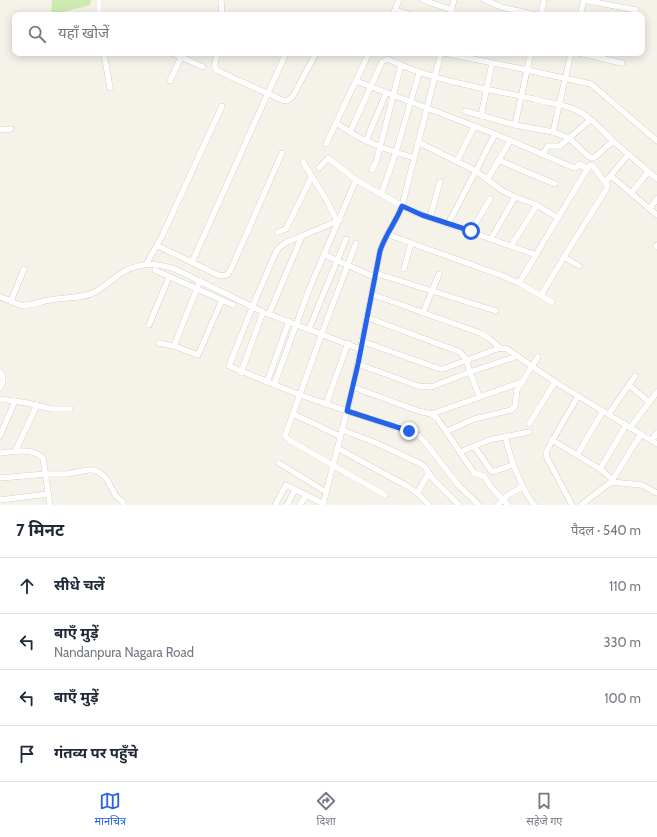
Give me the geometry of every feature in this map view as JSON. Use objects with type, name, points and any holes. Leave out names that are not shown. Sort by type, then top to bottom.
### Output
[{"type":"street","points":[[98,12],[99,0]]},
{"type":"street","points":[[221,0],[222,12]]},
{"type":"street","points":[[394,12],[399,0]]},
{"type":"street","points":[[422,0],[451,12],[454,0]]},
{"type":"street","points":[[486,0],[500,7],[522,12]]},
{"type":"street","points":[[542,12],[544,0]]},
{"type":"street","points":[[581,12],[584,0],[636,10]]},
{"type":"street","points":[[105,56],[110,88]]},
{"type":"street","points":[[170,81],[182,56]]},
{"type":"street","points":[[184,56],[203,67]]},
{"type":"street","points":[[216,56],[215,68],[218,71],[287,101],[290,99],[314,56]]},
{"type":"street","points":[[192,262],[285,56]]},
{"type":"street","points":[[326,144],[368,56]]},
{"type":"street","points":[[275,505],[286,485],[324,505],[353,387],[380,251],[402,206],[440,56]]},
{"type":"street","points":[[458,56],[590,84],[657,141]]},
{"type":"street","points":[[515,125],[530,56]]},
{"type":"street","points":[[553,132],[570,56]]},
{"type":"street","points":[[593,56],[622,62]]},
{"type":"street","points":[[350,132],[382,62],[387,59],[434,78],[522,96],[575,109],[590,120],[657,179]]},
{"type":"street","points":[[481,116],[492,63]]},
{"type":"street","points":[[372,170],[376,162],[401,65]]},
{"type":"street","points":[[381,194],[396,152],[419,73]]},
{"type":"street","points":[[356,81],[495,134],[572,167],[576,168],[579,164],[588,169]]},
{"type":"street","points":[[366,141],[386,93]]},
{"type":"street","points":[[147,263],[158,246],[222,106]]},
{"type":"street","points":[[465,111],[515,125],[553,132],[569,138],[592,158],[613,141]]},
{"type":"street","points":[[542,155],[548,146],[560,146],[590,120]]},
{"type":"street","points":[[336,123],[366,141],[414,158]]},
{"type":"street","points":[[457,161],[474,127]]},
{"type":"street","points":[[0,130],[11,129]]},
{"type":"street","points":[[448,224],[495,134]]},
{"type":"street","points":[[487,180],[510,141]]},
{"type":"street","points":[[418,142],[476,171],[501,190],[537,205],[558,218]]},
{"type":"street","points":[[158,246],[220,276],[224,276],[229,273],[282,153]]},
{"type":"street","points":[[606,181],[628,155]]},
{"type":"street","points":[[319,168],[326,158],[330,158],[356,180],[402,206],[536,255]]},
{"type":"street","points":[[498,160],[555,184]]},
{"type":"street","points":[[303,162],[338,220]]},
{"type":"street","points":[[520,283],[589,166],[593,166],[606,181],[607,188],[541,295]]},
{"type":"street","points":[[632,192],[648,172]]},
{"type":"street","points":[[278,232],[286,229],[312,176]]},
{"type":"street","points":[[611,176],[632,192],[657,215]]},
{"type":"street","points":[[274,385],[296,324],[338,220],[356,180]]},
{"type":"street","points":[[430,217],[440,182]]},
{"type":"street","points":[[491,239],[515,197]]},
{"type":"street","points":[[471,231],[490,199]]},
{"type":"street","points":[[650,208],[657,199]]},
{"type":"street","points":[[511,246],[537,205]]},
{"type":"street","points":[[338,220],[280,246],[252,307],[229,365],[230,368],[300,395],[418,435],[459,486],[479,505]]},
{"type":"street","points":[[387,234],[520,283],[552,302]]},
{"type":"street","points":[[241,372],[266,313],[302,236]]},
{"type":"street","points":[[310,329],[346,239]]},
{"type":"street","points":[[404,269],[411,243]]},
{"type":"street","points":[[356,244],[285,434],[286,438],[385,495]]},
{"type":"street","points":[[324,255],[347,266],[496,311]]},
{"type":"street","points":[[564,257],[579,266]]},
{"type":"street","points":[[0,298],[20,305],[26,305],[87,295],[101,289],[128,269],[147,263],[162,264],[266,313],[360,348]]},
{"type":"street","points":[[11,301],[24,269]]},
{"type":"street","points":[[155,270],[233,305]]},
{"type":"street","points":[[423,313],[438,274]]},
{"type":"street","points":[[149,325],[169,277]]},
{"type":"street","points":[[174,346],[200,281]]},
{"type":"street","points":[[371,294],[480,333],[489,338],[500,348]]},
{"type":"street","points":[[159,343],[174,346],[198,355],[222,300]]},
{"type":"street","points":[[366,317],[463,354],[479,396]]},
{"type":"street","points":[[267,382],[288,321]]},
{"type":"street","points":[[362,341],[436,368],[443,369],[466,359],[500,348],[507,349],[555,382],[657,444]]},
{"type":"street","points":[[326,404],[348,343]]},
{"type":"street","points":[[358,364],[425,388],[518,356]]},
{"type":"street","points":[[447,432],[474,419],[511,410],[515,406],[517,390],[538,357]]},
{"type":"street","points":[[0,372],[3,377],[0,388]]},
{"type":"street","points":[[609,414],[635,376]]},
{"type":"street","points":[[432,414],[479,396],[522,382]]},
{"type":"street","points":[[529,424],[555,382]]},
{"type":"street","points":[[629,385],[649,402]]},
{"type":"street","points":[[353,387],[418,411],[432,414],[437,418],[447,432],[474,473],[484,476],[491,487],[508,505]]},
{"type":"street","points":[[600,469],[628,426],[657,392]]},
{"type":"street","points":[[572,505],[547,458],[546,453],[578,396]]},
{"type":"street","points":[[0,399],[52,409],[70,409]]},
{"type":"street","points":[[0,436],[15,401]]},
{"type":"street","points":[[15,452],[37,406]]},
{"type":"street","points":[[576,454],[602,411]]},
{"type":"street","points":[[293,414],[340,436]]},
{"type":"street","points":[[342,430],[374,442],[419,463],[425,467],[437,483],[459,505]]},
{"type":"street","points":[[460,452],[489,440],[529,432]]},
{"type":"street","points":[[651,440],[657,433]]},
{"type":"street","points":[[581,505],[612,481],[641,434]]},
{"type":"street","points":[[505,436],[513,465],[522,487],[534,505]]},
{"type":"street","points":[[552,440],[600,469],[612,481],[642,485],[657,493]]},
{"type":"street","points":[[474,446],[492,472],[513,465]]},
{"type":"street","points":[[337,448],[395,479],[417,493],[429,505]]},
{"type":"street","points":[[0,453],[26,451],[38,453],[43,458],[50,505]]},
{"type":"street","points":[[279,463],[326,492]]},
{"type":"street","points":[[0,478],[46,474],[67,474],[94,470],[106,478],[123,505]]},
{"type":"street","points":[[417,493],[429,473]]},
{"type":"street","points":[[498,505],[503,499],[522,487]]},
{"type":"street","points":[[287,505],[295,490]]},
{"type":"street","points":[[0,500],[48,494]]},
{"type":"street","points":[[300,505],[306,495]]},
{"type":"green space","points":[[52,0],[91,0],[90,5],[63,12],[51,12]]},
{"type":"route","points":[[409,431],[347,411],[358,364],[366,317],[382,242],[394,224],[402,206],[422,215],[471,231]]}]
